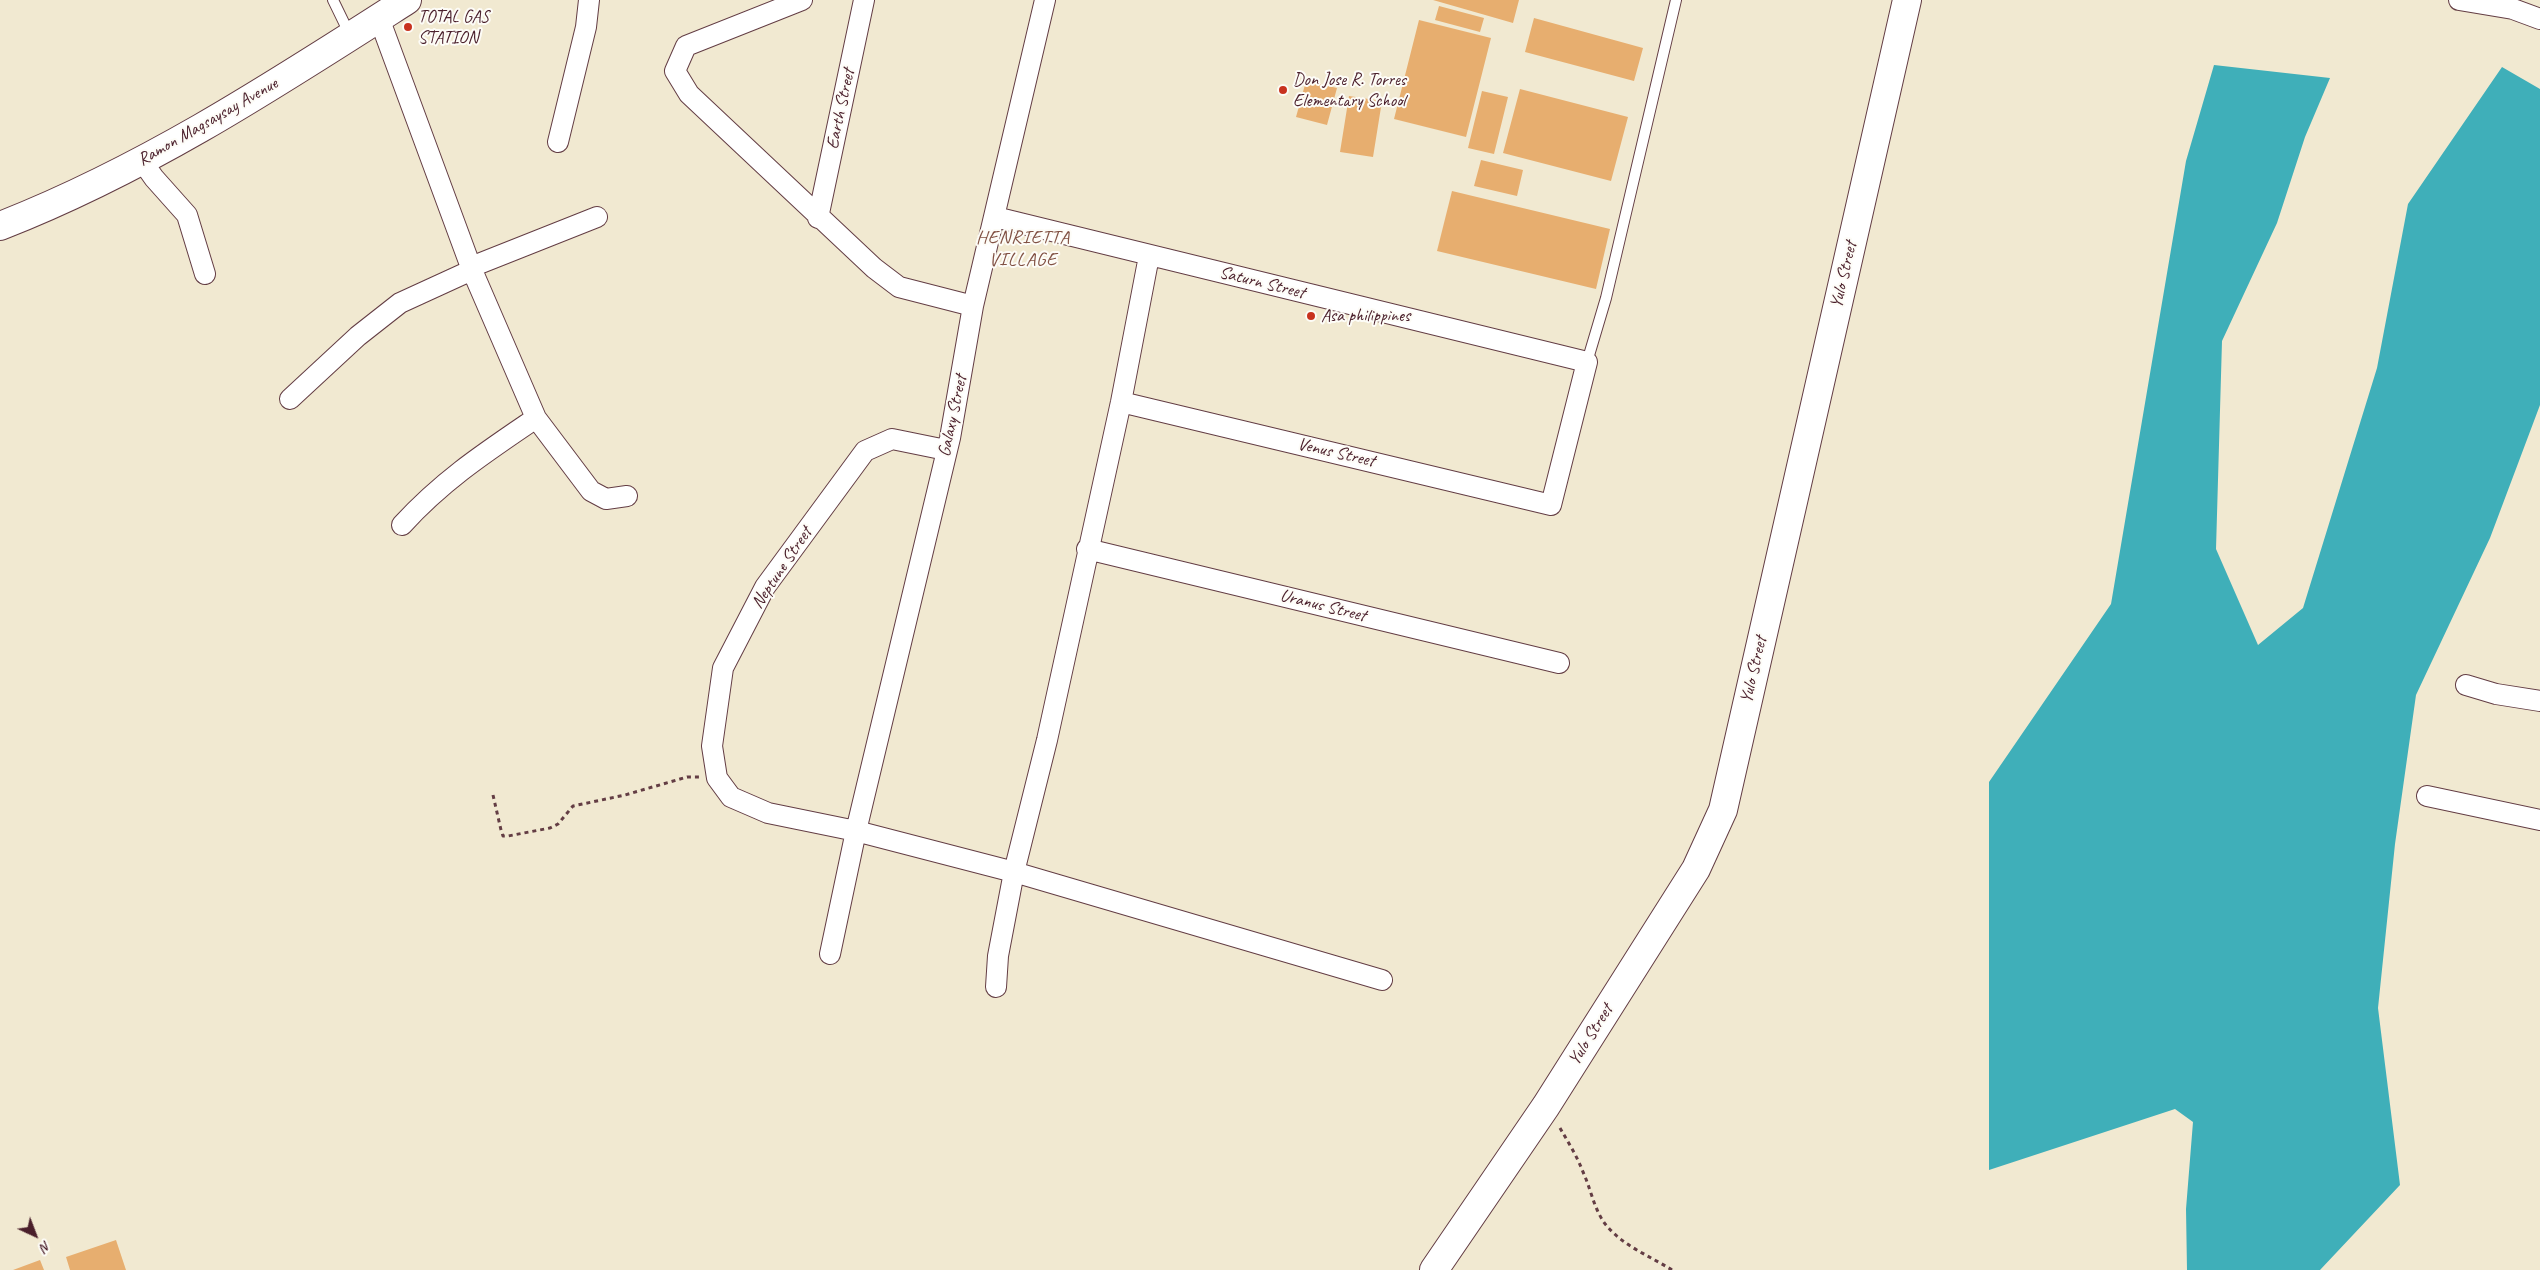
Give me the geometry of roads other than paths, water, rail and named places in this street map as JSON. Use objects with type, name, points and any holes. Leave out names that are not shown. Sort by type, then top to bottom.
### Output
[{"type":"street","name":"Ramon Magsaysay Avenue","points":[[0,226],[54,205],[195,133],[407,0]]},
{"type":"street","points":[[558,142],[586,27],[589,0]]},
{"type":"street","points":[[802,0],[686,46],[675,71],[689,94],[818,218],[874,268],[899,286],[973,306]]},
{"type":"street","name":"Earth Street","points":[[818,218],[864,0]]},
{"type":"street","name":"Galaxy Street","points":[[830,954],[856,831],[946,450],[973,306],[1045,0]]},
{"type":"street","name":"Yulo Street","points":[[1434,1270],[1546,1106],[1696,869],[1723,810],[1906,0]]},
{"type":"street","points":[[2459,0],[2514,9],[2540,19]]},
{"type":"street","points":[[379,18],[472,269],[536,418],[591,491],[606,498],[627,496]]},
{"type":"street","points":[[142,161],[154,178],[188,216],[205,274]]},
{"type":"street","name":"Saturn Street","points":[[995,217],[1587,362]]},
{"type":"street","points":[[290,399],[358,336],[400,303],[472,269],[597,218]]},
{"type":"street","points":[[996,987],[998,956],[1014,872],[1047,740],[1087,549],[1121,402],[1149,256]]},
{"type":"street","name":"Venus Street","points":[[1121,402],[1551,504],[1587,362]]},
{"type":"street","points":[[402,525],[424,501],[461,469],[536,418]]},
{"type":"street","name":"Neptune Street","points":[[856,831],[768,813],[731,797],[717,778],[712,746],[723,668],[765,588],[865,451],[892,439],[946,450]]},
{"type":"street","name":"Uranus Street","points":[[1087,549],[1559,662]]},
{"type":"street","points":[[2466,685],[2530,701],[2540,701]]},
{"type":"street","points":[[2426,796],[2540,820]]},
{"type":"street","points":[[856,831],[1014,872],[1382,980]]},
{"type":"lane","points":[[333,0],[350,36]]},
{"type":"lane","points":[[1587,362],[1606,298],[1676,0]]},
{"type":"water","points":[[2214,65],[2330,78],[2305,137],[2277,223],[2222,341],[2216,549],[2258,645],[2303,608],[2377,368],[2408,204],[2502,67],[2540,89],[2540,405],[2490,538],[2416,695],[2395,844],[2378,1008],[2400,1185],[2320,1270],[2187,1270],[2186,1209],[2193,1122],[2175,1109],[1989,1170],[1989,782],[2111,604],[2186,161]]},
{"type":"place","name":"TOTAL GAS STATION","points":[[408,27]]},
{"type":"place","name":"Don Jose R. Torres Elementary School","points":[[1283,90]]},
{"type":"place","name":"Asa philippines","points":[[1311,316]]},
{"type":"district","name":"HENRIETTA VILLAGE","points":[[1023,249]]}]
